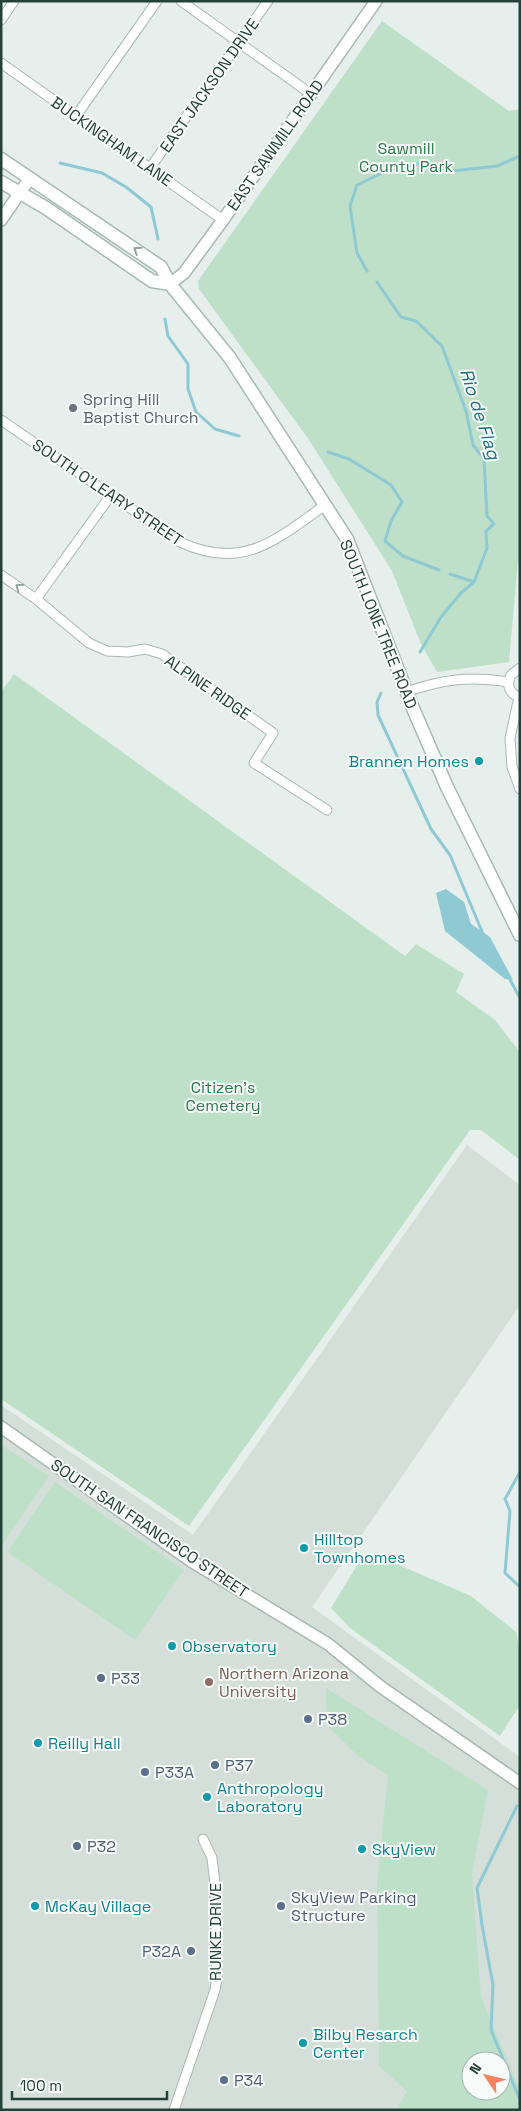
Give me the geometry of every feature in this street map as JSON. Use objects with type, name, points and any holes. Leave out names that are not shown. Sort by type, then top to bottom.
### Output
[{"type":"main road","name":"SOUTH LONE TREE ROAD","points":[[1,158],[161,266],[170,284],[230,358],[347,539],[406,692],[447,787],[520,934]]},
{"type":"main road","points":[[1,182],[46,208],[152,281],[170,284]]},
{"type":"street","points":[[1,20],[14,1]]},
{"type":"street","points":[[76,116],[157,1]]},
{"type":"street","points":[[182,1],[311,94]]},
{"type":"street","name":"EAST JACKSON DRIVE","points":[[150,168],[268,1]]},
{"type":"street","name":"EAST SAWMILL ROAD","points":[[170,284],[184,272],[223,220],[376,1]]},
{"type":"street","name":"BUCKINGHAM LANE","points":[[1,62],[223,220]]},
{"type":"street","points":[[1,220],[30,178]]},
{"type":"street","name":"SOUTH O'LEARY STREET","points":[[1,420],[180,542],[199,550],[219,554],[242,553],[273,540],[325,506]]},
{"type":"street","points":[[1,575],[36,600],[111,495]]},
{"type":"street","name":"ALPINE RIDGE","points":[[36,600],[89,643],[107,651],[128,652],[145,649],[162,654],[273,733],[254,763],[327,810]]},
{"type":"street","points":[[520,668],[510,675],[508,682],[509,690],[519,697],[510,738],[512,767],[520,789]]},
{"type":"street","points":[[406,692],[438,682],[462,678],[508,682]]},
{"type":"street","name":"SOUTH SAN FRANCISCO STREET","points":[[1,1427],[191,1561],[328,1644],[381,1687],[520,1783]]},
{"type":"street","name":"RUNKE DRIVE","points":[[174,2110],[215,1990],[217,1978],[215,1883],[212,1858],[203,1839]]},
{"type":"shaded area","name":"Northern Arizona University","points":[[467,1145],[520,1185],[520,1305],[312,1607],[520,1757],[520,2110],[1,2110],[1,1405],[193,1535]]},
{"type":"green space","name":"Sawmill County Park","points":[[382,21],[509,111],[520,109],[520,561],[518,561],[509,662],[437,672],[421,644],[392,571],[309,440],[199,289],[198,281]]},
{"type":"green space","name":"Citizen's Cemetery","points":[[14,674],[405,956],[416,944],[464,974],[456,992],[495,1020],[520,1052],[520,1160],[481,1130],[470,1130],[189,1526],[1,1399],[1,692]]},
{"type":"green space","points":[[1,1445],[49,1476],[1,1547]]},
{"type":"green space","points":[[55,1482],[184,1570],[135,1640],[7,1552]]},
{"type":"green space","points":[[362,1557],[392,1562],[471,1596],[516,1632],[520,1650],[520,1705],[500,1736],[350,1628],[331,1608]]},
{"type":"green space","points":[[326,1688],[488,1790],[472,1874],[481,1997],[504,2051],[461,2051],[461,2101],[511,2101],[511,2069],[520,2090],[520,2110],[396,2110],[407,2091],[379,2066],[377,1884],[388,1775],[358,1756],[327,1725]]},
{"type":"water","points":[[446,889],[464,902],[471,924],[490,937],[513,980],[505,979],[445,931],[436,893]]},
{"type":"waterway","name":"Rio de Flag","points":[[367,271],[357,253],[350,206],[357,185],[382,173],[422,163],[452,171],[497,166],[520,156]]},
{"type":"waterway","name":"Rio de Flag","points":[[60,163],[102,173],[126,187],[151,207],[158,239]]},
{"type":"waterway","name":"Rio de Flag","points":[[377,282],[401,317],[416,321],[442,346],[466,411],[473,445],[484,459],[487,516],[494,524],[486,531],[487,548],[474,582],[461,593],[441,617],[420,652]]},
{"type":"waterway","name":"Rio de Flag","points":[[165,319],[168,336],[188,364],[188,389],[196,412],[215,429],[239,436]]},
{"type":"waterway","name":"Rio de Flag","points":[[328,452],[349,459],[391,485],[402,502],[391,521],[385,541],[403,556],[439,570]]},
{"type":"waterway","name":"Rio de Flag","points":[[450,574],[474,582]]},
{"type":"waterway","points":[[381,693],[377,702],[378,715],[431,829],[450,855],[483,934]]},
{"type":"waterway","points":[[508,976],[520,998]]},
{"type":"waterway","points":[[520,1472],[505,1499],[510,1511],[505,1573],[520,1587]]},
{"type":"waterway","points":[[517,1806],[477,1888],[493,1985],[491,2030],[520,2100]]},
{"type":"place","name":"Spring Hill Baptist Church","points":[[73,408]]},
{"type":"place","name":"Brannen Homes","points":[[479,761]]},
{"type":"place","name":"Hilltop Townhomes","points":[[304,1548]]},
{"type":"place","name":"Observatory","points":[[172,1646]]},
{"type":"place","name":"P33","points":[[101,1678]]},
{"type":"place","name":"Northern Arizona University","points":[[209,1682]]},
{"type":"place","name":"P38","points":[[308,1719]]},
{"type":"place","name":"Reilly Hall","points":[[38,1743]]},
{"type":"place","name":"P37","points":[[215,1765]]},
{"type":"place","name":"P33A","points":[[145,1772]]},
{"type":"place","name":"Anthropology Laboratory","points":[[207,1797]]},
{"type":"place","name":"P32","points":[[77,1846]]},
{"type":"place","name":"SkyView","points":[[362,1849]]},
{"type":"place","name":"McKay Village","points":[[35,1906]]},
{"type":"place","name":"SkyView Parking Structure","points":[[281,1906]]},
{"type":"place","name":"P32A","points":[[191,1951]]},
{"type":"place","name":"Bilby Resarch Center","points":[[303,2043]]},
{"type":"place","name":"P34","points":[[224,2080]]}]
